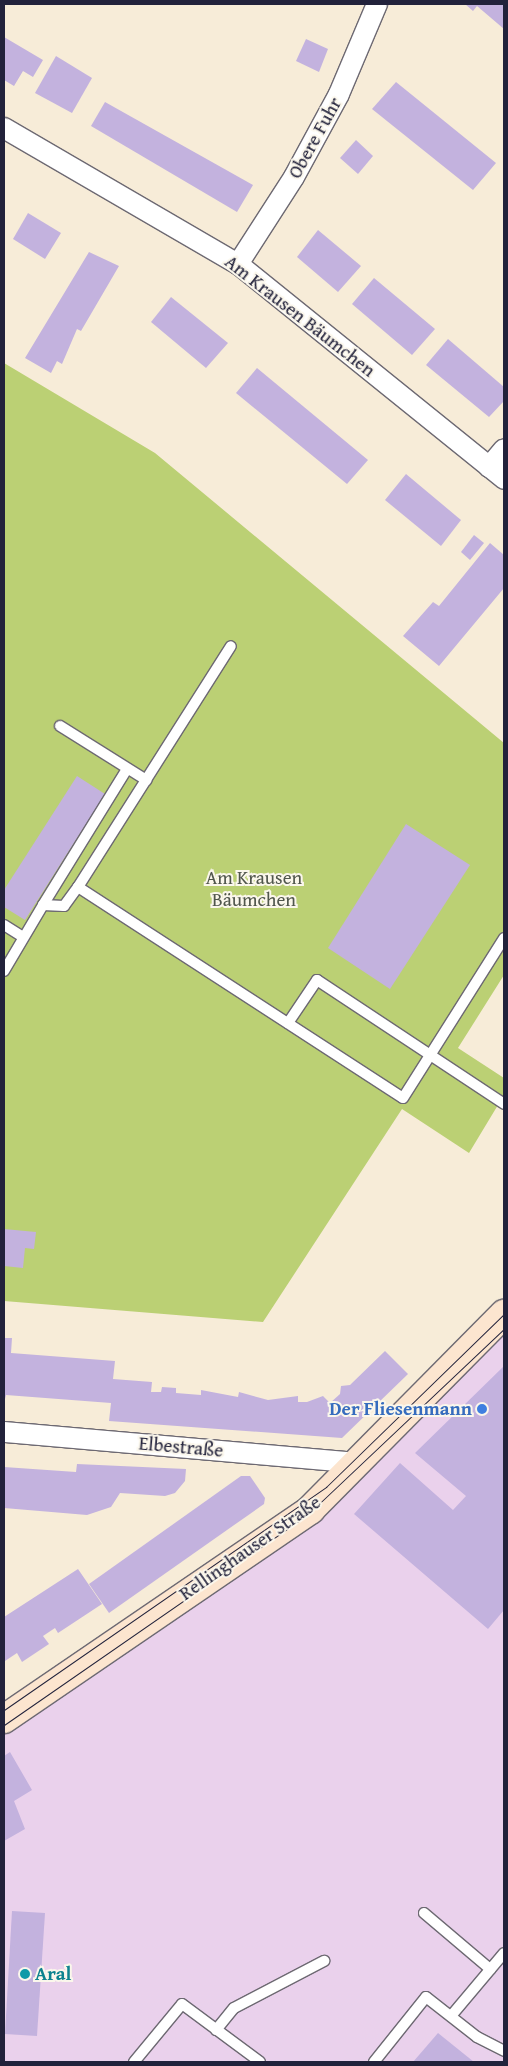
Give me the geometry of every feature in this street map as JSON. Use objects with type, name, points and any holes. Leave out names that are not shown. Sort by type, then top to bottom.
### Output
[{"type":"main road","name":"Rellinghauser Straße","points":[[4,1719],[310,1510],[501,1324]]},
{"type":"street","name":"Obere Fuhr","points":[[238,264],[294,178],[339,94],[377,4]]},
{"type":"street","name":"Am Krausen Bäumchen","points":[[4,128],[238,264],[497,473]]},
{"type":"street","points":[[497,473],[504,449]]},
{"type":"street","name":"Elbestraße","points":[[4,1432],[359,1463]]},
{"type":"lane","points":[[42,905],[64,906],[78,887],[231,646]]},
{"type":"lane","points":[[60,726],[146,780]]},
{"type":"lane","points":[[4,971],[42,905],[128,769]]},
{"type":"lane","points":[[78,887],[403,1098],[504,938]]},
{"type":"lane","points":[[4,924],[24,937]]},
{"type":"lane","points":[[288,1023],[317,980],[504,1104]]},
{"type":"lane","points":[[424,1914],[490,1969]]},
{"type":"lane","points":[[452,2016],[504,1953]]},
{"type":"lane","points":[[216,2030],[234,2008],[324,1961]]},
{"type":"lane","points":[[374,2062],[426,1996],[504,2051]]},
{"type":"lane","points":[[134,2062],[182,2004],[260,2062]]},
{"type":"shaded area","points":[[504,1320],[504,2062],[4,2062],[4,1722],[311,1511]]},
{"type":"green space","name":"Am Krausen Bäumchen","points":[[4,363],[155,453],[504,743],[504,975],[458,1048],[504,1078],[504,1095],[469,1153],[402,1109],[263,1322],[4,1301]]},
{"type":"building","points":[[465,4],[504,4],[504,29],[477,6],[473,11]]},
{"type":"building","points":[[4,37],[43,60],[33,77],[23,71],[14,86],[4,80]]},
{"type":"building","points":[[306,39],[328,49],[319,72],[296,61]]},
{"type":"building","points":[[56,56],[92,78],[72,113],[35,93]]},
{"type":"building","points":[[396,82],[496,163],[473,190],[372,109]]},
{"type":"building","points":[[105,102],[253,185],[237,212],[91,126]]},
{"type":"building","points":[[356,140],[373,156],[358,174],[340,158]]},
{"type":"building","points":[[28,213],[61,233],[45,259],[13,239]]},
{"type":"building","points":[[318,230],[361,266],[338,292],[297,257]]},
{"type":"building","points":[[89,252],[119,266],[81,331],[77,329],[62,364],[57,361],[51,373],[25,358]]},
{"type":"building","points":[[374,278],[435,329],[412,355],[352,304]]},
{"type":"building","points":[[171,297],[228,343],[206,368],[151,322]]},
{"type":"building","points":[[448,339],[504,387],[504,401],[489,417],[426,365]]},
{"type":"building","points":[[257,368],[368,460],[347,484],[236,393]]},
{"type":"building","points":[[406,474],[461,520],[441,546],[385,500]]},
{"type":"building","points":[[474,535],[484,543],[470,560],[461,552]]},
{"type":"building","points":[[490,543],[504,555],[504,588],[439,666],[403,636],[433,602],[439,606]]},
{"type":"building","points":[[77,776],[105,794],[25,920],[4,907],[4,890]]},
{"type":"building","points":[[406,824],[470,865],[390,989],[328,948]]},
{"type":"building","points":[[4,1229],[36,1232],[34,1249],[25,1248],[23,1268],[4,1266]]},
{"type":"building","points":[[4,1338],[12,1338],[11,1353],[115,1361],[113,1379],[152,1382],[151,1392],[161,1392],[162,1387],[176,1388],[176,1393],[201,1395],[201,1390],[238,1397],[239,1392],[268,1400],[298,1396],[298,1402],[307,1402],[323,1396],[330,1403],[340,1394],[341,1386],[350,1385],[385,1351],[408,1374],[342,1438],[109,1421],[111,1403],[6,1395],[4,1403]]},
{"type":"building","points":[[504,1366],[504,1610],[488,1629],[354,1514],[400,1463],[453,1510],[466,1496],[415,1453]]},
{"type":"building","points":[[77,1464],[186,1469],[185,1481],[175,1493],[165,1496],[120,1493],[111,1507],[87,1515],[4,1508],[4,1467],[76,1472]]},
{"type":"building","points":[[241,1476],[250,1476],[265,1498],[264,1504],[109,1613],[89,1584]]},
{"type":"building","points":[[78,1569],[102,1604],[58,1633],[55,1628],[43,1636],[49,1644],[22,1662],[17,1653],[5,1661],[4,1617]]},
{"type":"building","points":[[10,1752],[32,1790],[14,1801],[25,1829],[4,1841],[4,1756]]},
{"type":"building","name":"Aral","points":[[12,1911],[45,1913],[37,2036],[5,2034]]},
{"type":"building","points":[[438,2033],[474,2062],[413,2062]]},
{"type":"tram line","points":[[4,1710],[326,1487],[504,1314]]},
{"type":"tram line","points":[[4,1725],[307,1515],[504,1329]]},
{"type":"place","name":"Der Fliesenmann","points":[[482,1409]]},
{"type":"place","name":"Aral","points":[[25,1974]]}]
